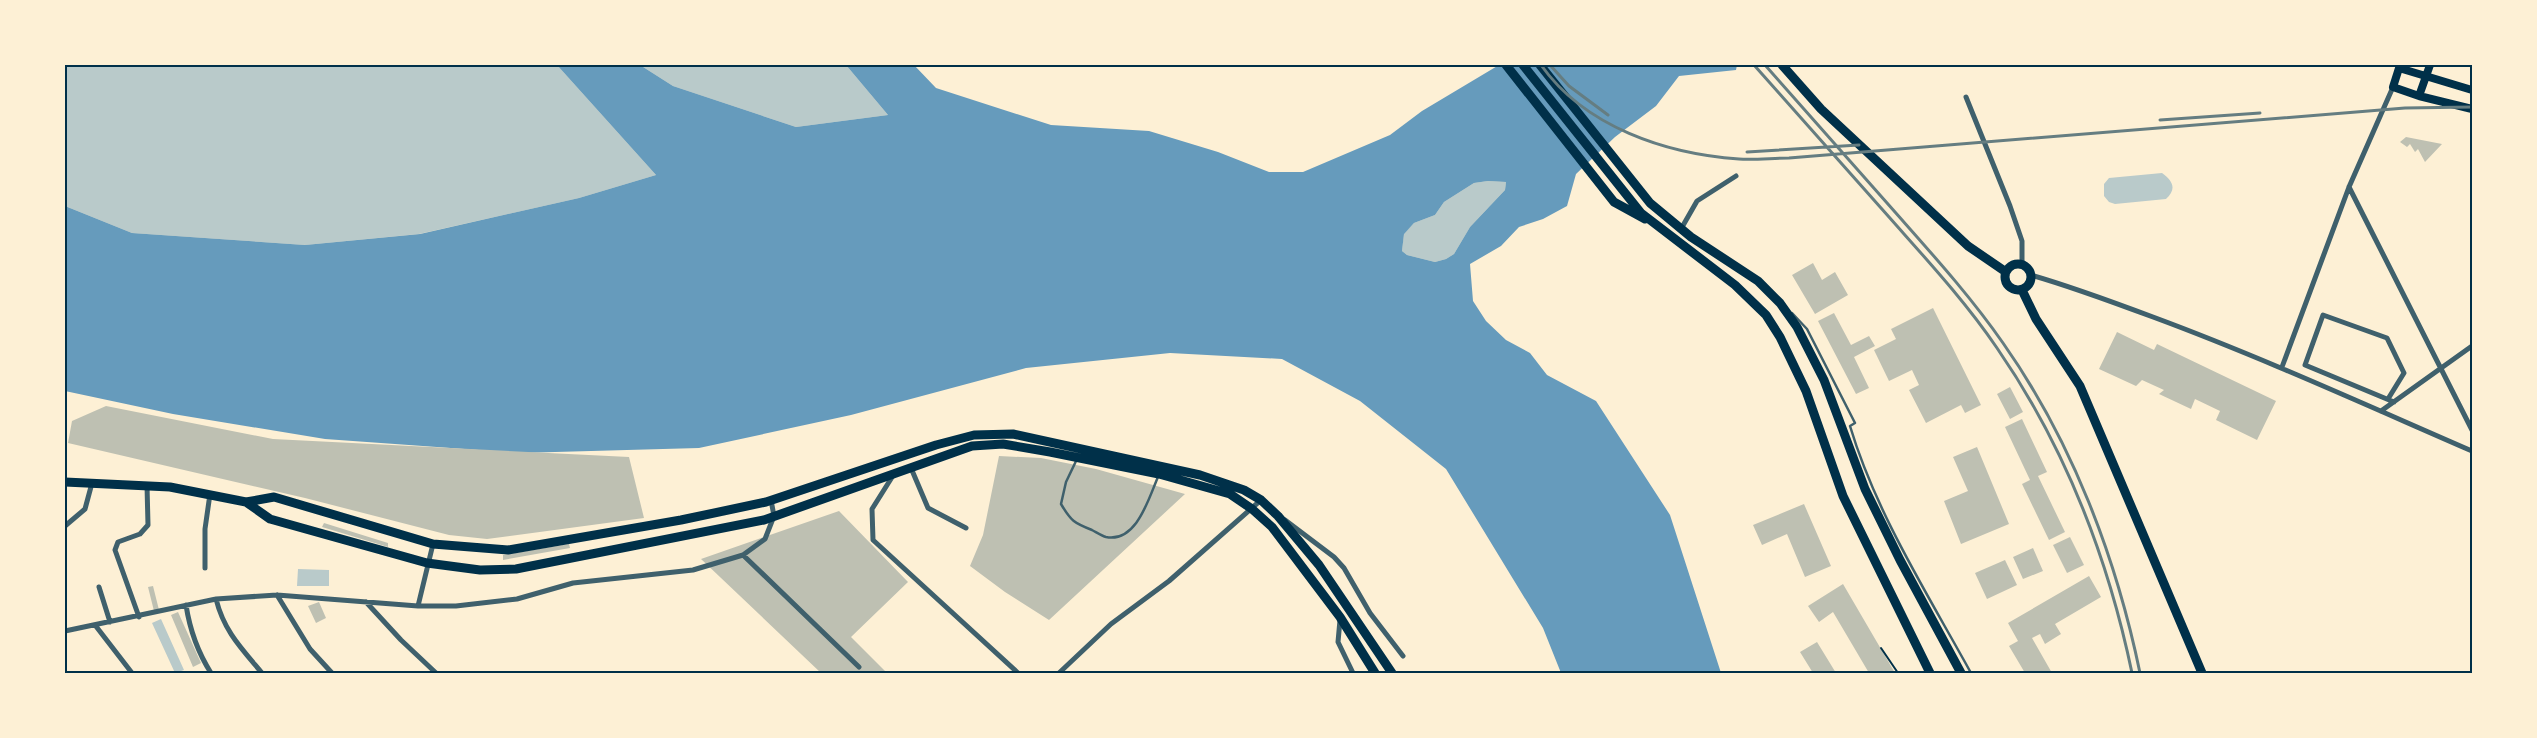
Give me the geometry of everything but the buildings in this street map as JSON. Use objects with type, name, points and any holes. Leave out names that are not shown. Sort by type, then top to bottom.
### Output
[{"type":"main road","points":[[1506,65],[1614,202],[1648,220],[1735,285],[1766,315],[1780,336],[1806,391],[1843,496],[1930,673]]},
{"type":"main road","points":[[1523,65],[1624,194],[1648,220]]},
{"type":"main road","points":[[1540,65],[1634,186],[1663,215],[1758,281],[1780,303],[1797,328],[1824,380],[1865,489],[1900,560],[1961,673]]},
{"type":"main road","points":[[1782,65],[1821,109],[1968,246],[2006,272]]},
{"type":"main road","points":[[2420,96],[2430,65]]},
{"type":"main road","points":[[2472,90],[2426,78],[2399,67],[2393,87],[2472,109]]},
{"type":"main road","points":[[2014,265],[2022,265],[2028,269],[2031,275],[2030,283],[2022,290],[2014,290],[2008,286],[2005,279],[2006,272],[2014,265]]},
{"type":"main road","points":[[2022,290],[2036,319],[2080,386],[2202,673]]},
{"type":"main road","points":[[246,502],[274,497],[433,544],[508,550],[681,520],[771,500],[936,445],[974,435],[993,433],[1013,434],[1160,470],[1230,494],[1252,509],[1272,527],[1340,617],[1375,673]]},
{"type":"main road","points":[[65,482],[170,486],[246,502],[270,518],[427,563],[480,570],[516,569],[714,530],[774,516],[972,446],[1003,444],[1077,458],[1218,480],[1244,490],[1261,500],[1278,516],[1319,565],[1352,610],[1392,673]]},
{"type":"street","points":[[2282,367],[2349,187],[2393,87]]},
{"type":"street","points":[[1966,97],[2010,206],[2022,241],[2022,265]]},
{"type":"street","points":[[1681,229],[1697,201],[1736,176]]},
{"type":"street","points":[[2349,187],[2472,430]]},
{"type":"street","points":[[2031,275],[2118,304],[2282,367],[2472,450]]},
{"type":"street","points":[[2388,399],[2404,372],[2386,338],[2323,314],[2305,365],[2394,402]]},
{"type":"street","points":[[2381,411],[2472,346]]},
{"type":"street","points":[[910,468],[928,508],[966,528]]},
{"type":"street","points":[[895,473],[872,509],[873,540],[1018,673]]},
{"type":"street","points":[[65,526],[85,509],[92,483]]},
{"type":"street","points":[[140,617],[114,550],[118,542],[146,530],[148,525],[147,486]]},
{"type":"street","points":[[205,568],[204,537],[210,494]]},
{"type":"street","points":[[65,631],[140,617],[216,599],[277,595],[418,606],[456,606],[517,599],[573,583],[693,570],[743,555],[765,538],[774,516],[771,500]]},
{"type":"street","points":[[1059,673],[1105,629],[1169,582],[1261,500]]},
{"type":"street","points":[[1278,516],[1334,556],[1344,568],[1370,613],[1403,656]]},
{"type":"street","points":[[418,606],[433,544]]},
{"type":"street","points":[[743,555],[859,667]]},
{"type":"street","points":[[99,587],[110,622]]},
{"type":"street","points":[[277,595],[310,649],[332,673]]},
{"type":"street","points":[[216,599],[220,618],[230,634],[262,673]]},
{"type":"street","points":[[366,601],[401,640],[436,673]]},
{"type":"street","points":[[186,606],[190,631],[198,652],[211,673]]},
{"type":"street","points":[[1340,617],[1338,642],[1353,673]]},
{"type":"street","points":[[94,625],[132,673]]},
{"type":"lane","points":[[1758,281],[1807,329],[1855,423],[1850,426],[1867,476],[1923,589],[1971,673]]},
{"type":"lane","points":[[1077,458],[1066,482],[1061,504],[1072,522],[1106,537],[1119,536],[1132,528],[1144,511],[1160,470]]},
{"type":"path","points":[[1881,648],[1898,673]]},
{"type":"shaded area","points":[[65,65],[557,65],[656,175],[579,198],[419,234],[305,245],[132,233],[65,206]]},
{"type":"shaded area","points":[[640,65],[846,65],[888,115],[796,127],[673,86]]},
{"type":"shaded area","points":[[2162,173],[2169,179],[2172,185],[2172,192],[2166,199],[2115,204],[2109,202],[2104,196],[2104,184],[2109,178]]},
{"type":"shaded area","points":[[1488,181],[1506,182],[1505,190],[1470,227],[1454,254],[1446,259],[1435,262],[1407,255],[1402,251],[1404,233],[1414,223],[1435,215],[1444,202],[1474,183]]},
{"type":"shaded area","points":[[298,569],[329,570],[329,586],[297,586]]},
{"type":"shaded area","points":[[161,619],[184,670],[175,673],[152,623]]},
{"type":"water","points":[[557,65],[640,65],[673,86],[796,127],[888,115],[846,65],[914,65],[936,88],[1051,125],[1149,131],[1218,152],[1269,172],[1303,172],[1390,135],[1422,111],[1499,65],[1737,65],[1736,70],[1679,76],[1656,106],[1615,137],[1576,174],[1567,206],[1543,219],[1519,227],[1501,246],[1470,264],[1473,301],[1486,321],[1506,340],[1530,353],[1547,375],[1596,401],[1670,515],[1721,673],[1561,673],[1543,628],[1446,469],[1360,401],[1282,359],[1170,353],[1026,368],[851,415],[699,448],[519,453],[325,439],[173,414],[65,391],[65,206],[132,233],[305,245],[420,234],[579,198],[656,175]],"holes":[[[1488,181],[1506,182],[1505,190],[1470,227],[1454,254],[1446,259],[1435,262],[1407,255],[1402,251],[1404,234],[1414,223],[1435,215],[1444,202],[1474,183]]]},
{"type":"railway","points":[[1541,65],[1559,87],[1580,105],[1604,121],[1629,133],[1683,151],[1739,159],[1789,158],[2405,108],[2472,107]]},
{"type":"railway","points":[[1550,65],[1569,86],[1608,115]]},
{"type":"railway","points":[[1754,65],[1945,281],[1985,331],[2021,385],[2063,463],[2081,504],[2110,587],[2132,673]]},
{"type":"railway","points":[[1765,65],[1951,276],[1991,326],[2028,381],[2050,420],[2088,501],[2118,586],[2140,673]]},
{"type":"railway","points":[[2160,120],[2260,113]]},
{"type":"railway","points":[[1747,152],[1859,145]]}]
